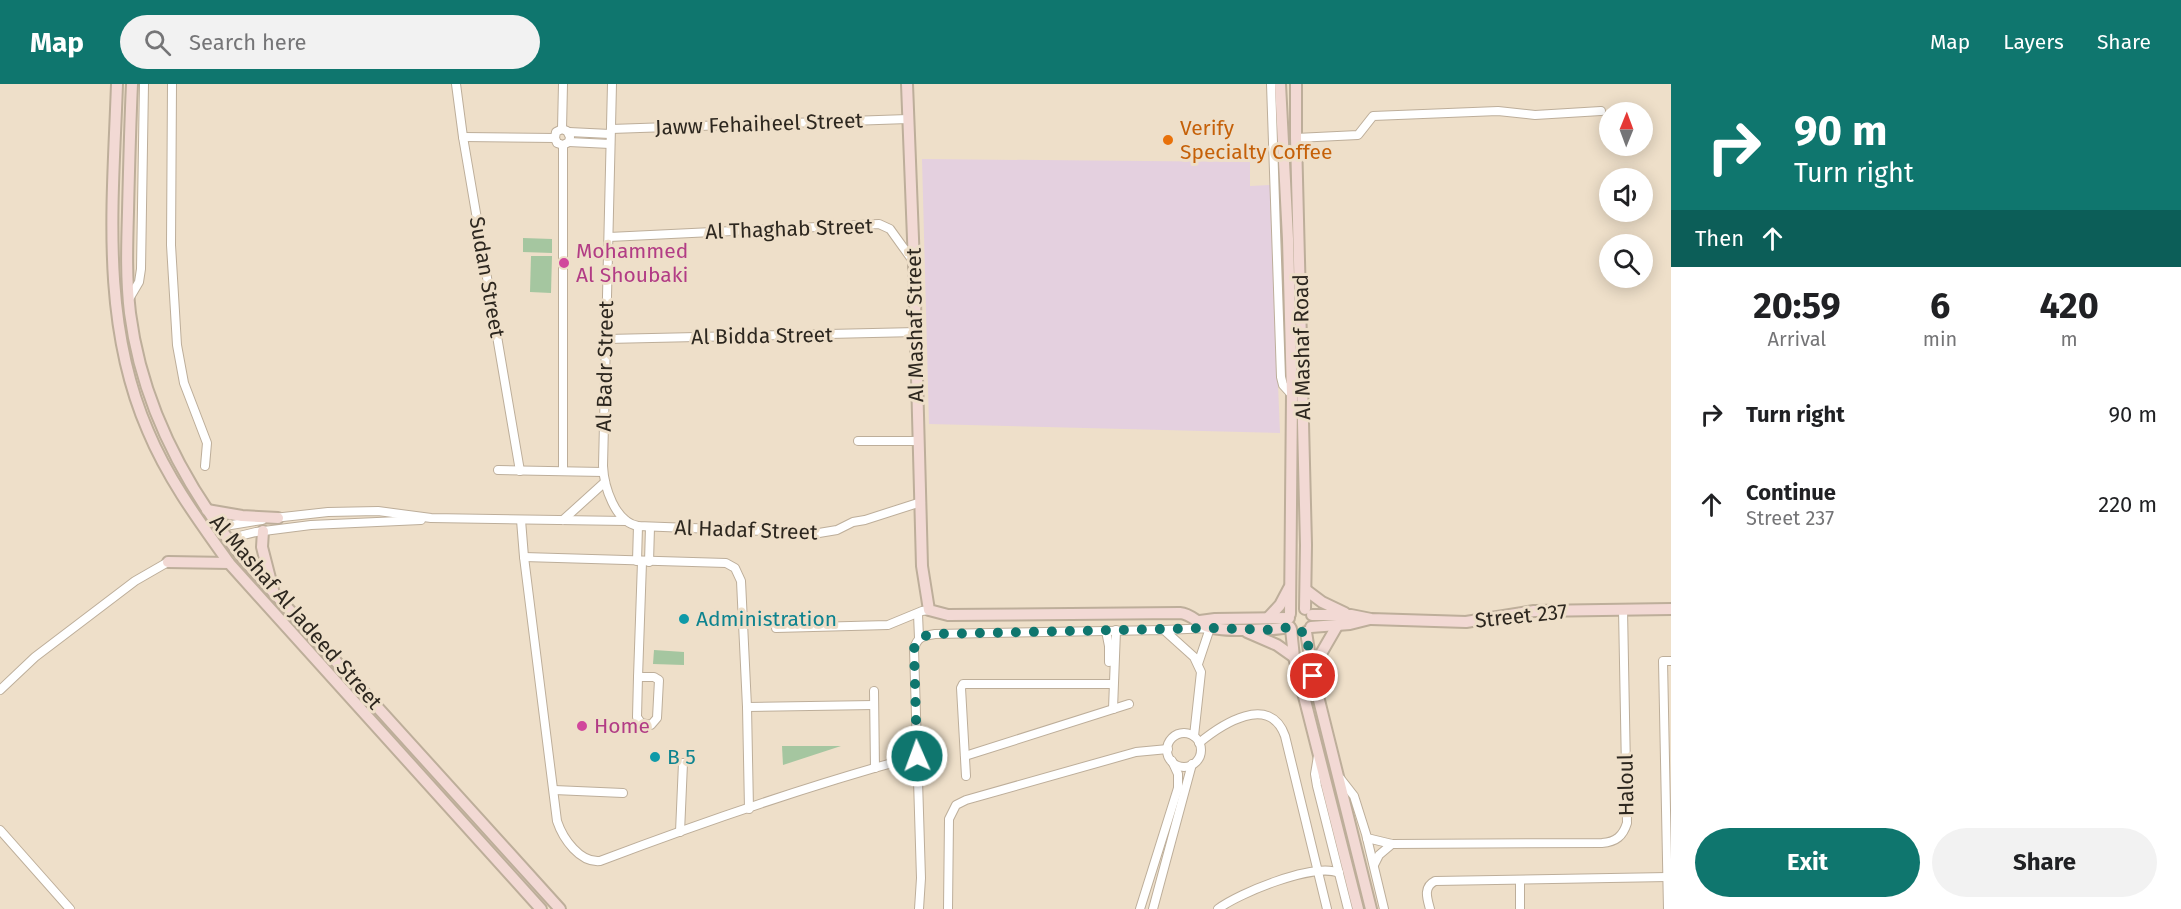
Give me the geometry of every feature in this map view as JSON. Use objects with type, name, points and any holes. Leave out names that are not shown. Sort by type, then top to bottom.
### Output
[{"type":"street","name":"Al Mashaf Al Jadeed Street","points":[[119,84],[112,267],[116,315],[125,361],[138,406],[156,449],[191,510],[229,563],[541,909]]},
{"type":"street","points":[[119,84],[130,128]]},
{"type":"street","name":"Al Mashaf Al Jadeed Street","points":[[132,84],[127,267],[129,299],[138,355],[151,400],[179,463],[227,539],[560,909]]},
{"type":"street","points":[[129,299],[141,276],[144,84]]},
{"type":"street","points":[[172,84],[171,245],[177,345],[184,383],[207,443],[205,466]]},
{"type":"street","name":"Sudan Street","points":[[456,84],[520,471]]},
{"type":"street","points":[[563,84],[565,131],[570,137],[566,144],[563,471]]},
{"type":"street","name":"Al Badr Street","points":[[612,84],[603,471],[613,501],[626,521]]},
{"type":"street","name":"Al Mashaf Street","points":[[907,84],[915,264],[923,612]]},
{"type":"street","name":"Al Mashaf Road","points":[[1271,84],[1281,377],[1283,386],[1292,395]]},
{"type":"street","name":"Al Mashaf Road","points":[[1280,84],[1288,239],[1292,395],[1290,622],[1294,657],[1358,909]]},
{"type":"street","name":"Al Mashaf Road","points":[[1296,84],[1306,590],[1309,612]]},
{"type":"street","points":[[1296,138],[1358,135],[1373,116],[1498,111],[1535,115],[1599,111]]},
{"type":"street","name":"Jaww Fehaiheel Street","points":[[565,131],[611,132],[908,119]]},
{"type":"street","points":[[565,131],[556,132],[557,142],[610,144]]},
{"type":"street","points":[[463,136],[555,138]]},
{"type":"street","name":"Al Thaghab Street","points":[[609,237],[879,224],[890,230],[915,264]]},
{"type":"street","name":"Al Bidda Street","points":[[607,339],[917,332]]},
{"type":"street","points":[[858,441],[919,441]]},
{"type":"street","points":[[498,470],[603,471]]},
{"type":"street","points":[[563,520],[605,482]]},
{"type":"street","name":"Al Hadaf Street","points":[[638,526],[819,533],[837,530],[853,522],[921,502]]},
{"type":"street","points":[[207,510],[242,516],[278,518]]},
{"type":"street","points":[[219,527],[328,512],[378,511],[431,518],[626,521],[638,526],[643,562]]},
{"type":"street","points":[[227,539],[263,531],[311,525],[405,522],[431,518]]},
{"type":"street","points":[[521,520],[557,821],[561,831],[587,860],[600,861],[749,809],[917,756]]},
{"type":"street","points":[[638,677],[654,677],[659,680],[657,718],[651,725],[641,723],[638,717],[638,677],[643,562],[650,527]]},
{"type":"street","points":[[263,531],[262,547],[274,593]]},
{"type":"street","points":[[524,557],[726,563],[738,572],[741,581],[747,707],[749,809]]},
{"type":"street","points":[[0,690],[35,657],[135,581],[168,562],[229,563]]},
{"type":"street","points":[[1268,618],[1284,598],[1291,582]]},
{"type":"street","points":[[1306,590],[1332,608],[1351,615]]},
{"type":"street","points":[[919,638],[935,634],[1164,630],[1205,625],[1272,630],[1290,622],[1297,609],[1309,612],[1313,621],[1309,630],[1313,676],[1371,909]]},
{"type":"street","name":"Haloul","points":[[1367,838],[1392,844],[1609,843],[1621,836],[1627,823],[1623,609]]},
{"type":"street","name":"Street 237","points":[[1309,612],[1371,619],[1466,622],[1534,611],[1671,609]]},
{"type":"street","points":[[919,909],[921,878],[914,649],[919,638],[923,612]]},
{"type":"street","points":[[776,628],[888,625],[923,612],[948,615],[1184,614],[1205,625]]},
{"type":"street","points":[[1153,909],[1192,765],[1200,755],[1197,739],[1201,680],[1198,664],[1205,625],[1211,619],[1268,618],[1290,622],[1297,632],[1309,630]]},
{"type":"street","name":"Street 237","points":[[1309,630],[1371,619]]},
{"type":"street","points":[[1313,676],[1322,652],[1337,626]]},
{"type":"street","points":[[1239,629],[1268,640],[1294,657]]},
{"type":"street","points":[[1110,684],[1116,630]]},
{"type":"street","points":[[1164,630],[1187,649],[1198,664]]},
{"type":"street","points":[[1106,631],[1113,709]]},
{"type":"street","points":[[1668,909],[1668,725],[1663,661],[1671,661]]},
{"type":"street","points":[[966,776],[961,688],[963,684],[1110,684]]},
{"type":"street","points":[[874,691],[875,768]]},
{"type":"street","points":[[965,756],[1129,704]]},
{"type":"street","points":[[747,707],[874,705]]},
{"type":"street","points":[[1197,739],[1223,725],[1254,714],[1271,717],[1278,722],[1285,736],[1327,909]]},
{"type":"street","points":[[1140,909],[1178,788],[1178,774],[1168,748],[1170,740],[1185,733],[1197,739]]},
{"type":"street","points":[[948,909],[949,819],[956,805],[966,800],[1136,752],[1168,748]]},
{"type":"street","name":"Al Mashaf Road","points":[[1319,751],[1316,780],[1348,909]]},
{"type":"street","points":[[1172,761],[1180,766],[1192,765]]},
{"type":"street","points":[[680,832],[683,763]]},
{"type":"street","points":[[1336,774],[1354,796],[1384,909]]},
{"type":"street","points":[[554,790],[623,794]]},
{"type":"street","points":[[0,830],[70,909]]},
{"type":"street","points":[[1374,866],[1383,851],[1392,844]]},
{"type":"street","points":[[1318,870],[1334,853]]},
{"type":"street","points":[[1218,909],[1230,900],[1250,891],[1318,870],[1339,873]]},
{"type":"street","points":[[1430,909],[1426,892],[1428,886],[1435,881],[1668,877]]},
{"type":"street","points":[[1520,880],[1520,909]]},
{"type":"shaded area","points":[[922,159],[1250,162],[1250,186],[1270,185],[1280,433],[929,424]]},
{"type":"green space","points":[[523,238],[552,239],[552,253],[523,252]]},
{"type":"green space","points":[[531,256],[552,256],[551,293],[530,292]]},
{"type":"green space","points":[[654,650],[684,652],[684,665],[653,664]]},
{"type":"green space","points":[[782,746],[841,746],[783,765]]},
{"type":"place","name":"Verify Specialty Coffee","points":[[1168,140]]},
{"type":"place","name":"Mohammed Al Shoubaki","points":[[564,263]]},
{"type":"place","name":"Administration","points":[[684,619]]},
{"type":"place","name":"Home","points":[[582,726]]},
{"type":"place","name":"B 5","points":[[655,757]]},
{"type":"route","points":[[917,756],[914,649],[916,641],[923,636],[1210,628],[1272,630],[1290,627],[1297,632],[1306,632],[1313,676]]}]
